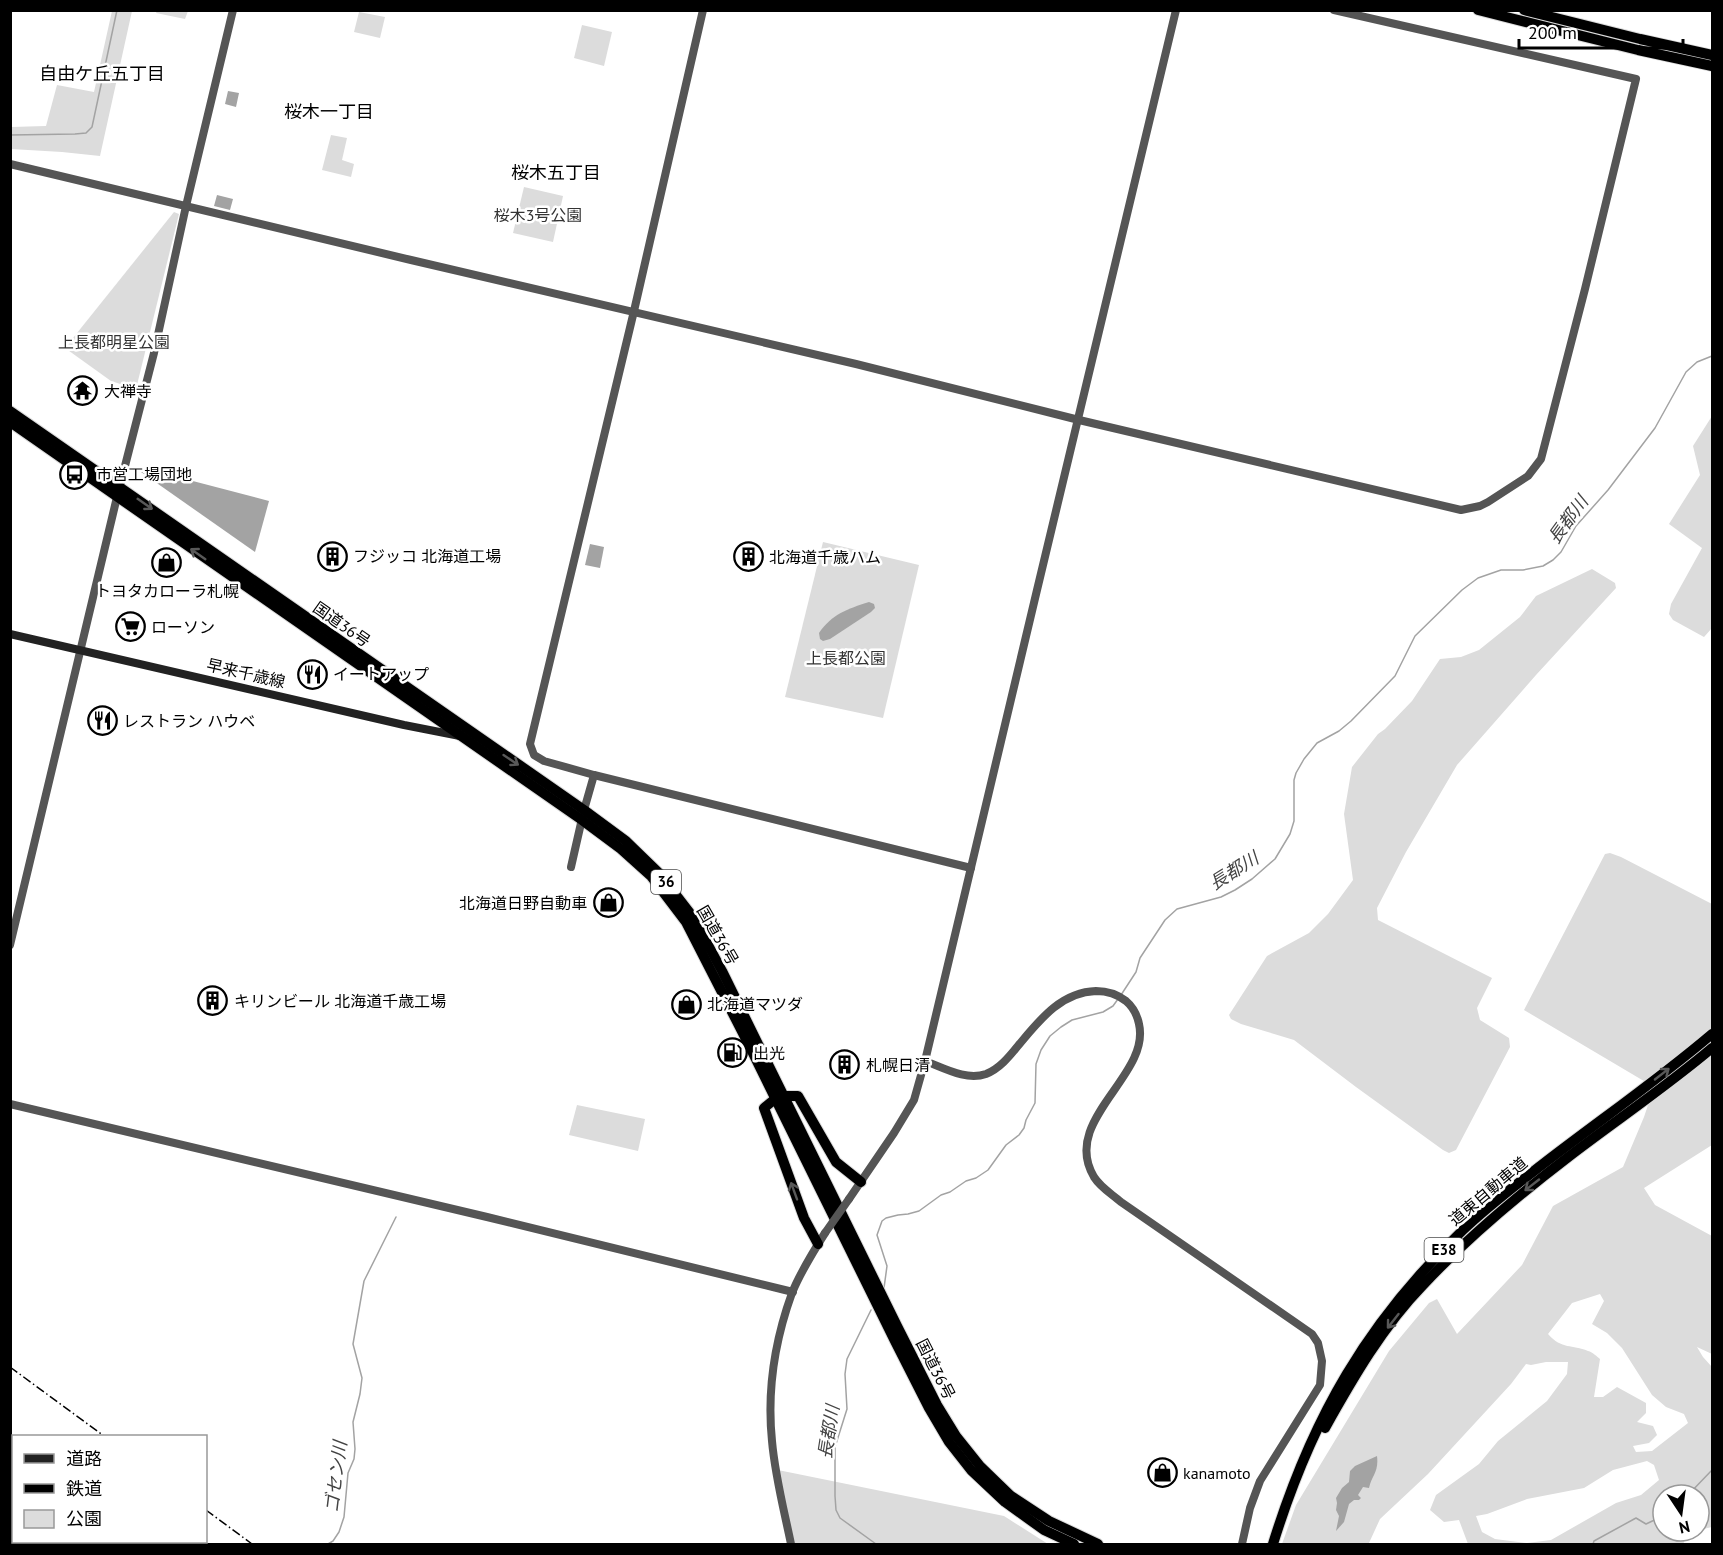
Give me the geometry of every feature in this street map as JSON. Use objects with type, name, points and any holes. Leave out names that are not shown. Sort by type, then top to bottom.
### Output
[{"type":"highway","points":[[1478,10],[1627,48],[1713,66]]},
{"type":"highway","points":[[1524,10],[1713,55]]},
{"type":"highway","name":"国道36号","points":[[10,411],[119,492],[460,736],[626,841],[659,873],[693,917],[722,971],[895,1341],[949,1442],[971,1470],[1005,1502],[1044,1530],[1074,1545]]},
{"type":"highway","name":"国道36号","points":[[10,422],[119,492],[476,736],[583,815]]},
{"type":"highway","name":"道東自動車道","points":[[1273,1545],[1296,1474],[1336,1390],[1385,1315],[1413,1281],[1463,1229],[1514,1186],[1713,1034]]},
{"type":"highway","name":"道東自動車道","points":[[1273,1545],[1301,1475],[1344,1394],[1367,1357],[1421,1286],[1470,1238],[1521,1194],[1713,1048]]},
{"type":"highway","points":[[818,1244],[804,1218],[764,1108],[779,1097],[798,1096],[836,1162],[861,1182]]},
{"type":"highway","name":"国道36号","points":[[779,1097],[937,1405],[956,1436],[980,1466],[1011,1496],[1049,1521],[1098,1545]]},
{"type":"main road","name":"早来千歳線","points":[[10,634],[404,725],[460,736],[476,736]]},
{"type":"street","points":[[10,945],[154,352],[233,10]]},
{"type":"street","points":[[703,10],[634,311],[530,744],[534,755],[544,761],[970,868]]},
{"type":"street","points":[[791,1545],[773,1454],[772,1377],[779,1338],[793,1292],[818,1244],[914,1100],[926,1060],[1176,10]]},
{"type":"street","points":[[10,164],[1461,510],[1480,506],[1528,476],[1540,459],[1585,289],[1636,79],[1334,10]]},
{"type":"street","points":[[571,867],[594,775]]},
{"type":"street","points":[[926,1060],[963,1075],[987,1074],[1008,1059],[1056,1005],[1067,998],[1086,992],[1102,991],[1118,995],[1127,1002],[1138,1017],[1141,1032],[1139,1047],[1101,1110],[1088,1140],[1090,1168],[1095,1178],[1102,1187],[1121,1202],[1312,1334],[1318,1343],[1322,1361],[1320,1385],[1260,1481],[1250,1508],[1242,1545]]},
{"type":"street","points":[[10,1104],[793,1292]]},
{"type":"green space","points":[[157,10],[188,11],[185,19],[156,13]]},
{"type":"green space","points":[[112,11],[132,11],[100,156],[11,149],[11,127],[46,126],[57,85],[94,92]]},
{"type":"green space","points":[[359,12],[385,17],[380,38],[354,32]]},
{"type":"green space","points":[[582,25],[612,32],[604,66],[574,58]]},
{"type":"green space","points":[[331,135],[347,138],[342,160],[354,164],[351,177],[322,170]]},
{"type":"green space","name":"桜木3号公園","points":[[524,187],[563,196],[553,242],[513,233]]},
{"type":"green space","name":"上長都明星公園","points":[[174,212],[179,214],[136,389],[111,381],[65,348]]},
{"type":"green space","points":[[1712,416],[1712,628],[1704,637],[1673,620],[1669,614],[1671,604],[1702,548],[1669,524],[1700,475],[1693,446]]},
{"type":"green space","name":"上長都公園","points":[[823,542],[919,565],[883,718],[785,697]]},
{"type":"green space","points":[[1592,569],[1615,583],[1616,588],[1457,765],[1406,852],[1377,908],[1378,920],[1492,978],[1477,1008],[1480,1020],[1509,1038],[1510,1047],[1456,1150],[1449,1153],[1294,1040],[1241,1024],[1231,1019],[1229,1015],[1267,956],[1309,933],[1328,914],[1353,880],[1344,814],[1352,767],[1378,734],[1412,701],[1440,659],[1461,657],[1479,650],[1520,617],[1536,596]]},
{"type":"green space","points":[[1610,853],[1621,857],[1712,904],[1712,1145],[1644,1188],[1655,1205],[1712,1236],[1712,1354],[1697,1347],[1712,1367],[1712,1527],[1711,1483],[1655,1483],[1659,1480],[1654,1465],[1647,1461],[1613,1470],[1584,1488],[1527,1499],[1476,1516],[1482,1532],[1495,1539],[1527,1543],[1551,1540],[1616,1503],[1641,1495],[1651,1487],[1651,1543],[1683,1544],[1468,1544],[1459,1520],[1444,1522],[1430,1510],[1436,1495],[1479,1464],[1498,1441],[1547,1401],[1567,1374],[1568,1362],[1546,1362],[1526,1364],[1511,1384],[1428,1474],[1380,1519],[1369,1543],[1371,1544],[1282,1544],[1296,1505],[1389,1351],[1429,1303],[1437,1299],[1457,1334],[1522,1265],[1553,1206],[1623,1167],[1654,1087],[1524,1010],[1605,854]],"holes":[[[1600,1294],[1604,1301],[1592,1324],[1607,1333],[1622,1348],[1652,1395],[1666,1407],[1684,1414],[1688,1423],[1652,1451],[1636,1452],[1633,1446],[1649,1443],[1657,1435],[1653,1426],[1637,1422],[1646,1413],[1646,1403],[1617,1387],[1603,1397],[1594,1397],[1600,1359],[1593,1353],[1563,1345],[1548,1334],[1572,1303]]]},
{"type":"green space","points":[[577,1105],[645,1119],[638,1151],[569,1135]]},
{"type":"green space","points":[[773,1469],[1004,1516],[1048,1544],[789,1544]]},
{"type":"green space","points":[[124,1543],[184,1543],[183,1544]]},
{"type":"shaded area","points":[[228,91],[239,93],[236,107],[225,104]]},
{"type":"shaded area","points":[[217,195],[233,199],[230,210],[214,206]]},
{"type":"shaded area","points":[[143,468],[269,501],[255,552],[141,472]]},
{"type":"shaded area","points":[[590,544],[604,547],[600,568],[585,565]]},
{"type":"shaded area","points":[[869,602],[874,604],[875,608],[871,612],[830,639],[823,641],[820,639],[819,633],[835,617]]},
{"type":"shaded area","points":[[1377,1456],[1376,1470],[1369,1488],[1363,1487],[1358,1495],[1361,1498],[1349,1504],[1344,1522],[1336,1531],[1339,1516],[1336,1510],[1336,1498],[1349,1482],[1350,1471],[1355,1466]]},
{"type":"waterway","points":[[10,135],[86,133],[92,127],[117,10]]},
{"type":"waterway","name":"長都川","points":[[1121,995],[1136,972],[1140,958],[1165,920],[1177,909],[1221,897],[1235,890],[1275,859],[1290,834],[1294,821],[1294,780],[1304,759],[1317,743],[1339,731],[1351,721],[1395,676],[1415,636],[1462,590],[1478,578],[1501,570],[1523,570],[1543,566],[1553,560],[1561,552],[1576,526],[1608,490],[1655,428],[1686,372],[1697,362],[1712,356]]},
{"type":"waterway","name":"長都川","points":[[884,1288],[887,1266],[877,1235],[882,1221],[886,1218],[919,1211],[941,1195],[988,1170],[1006,1145],[1024,1128],[1035,1103],[1036,1064],[1050,1036],[1072,1020],[1103,1012],[1113,1006],[1118,999]]},
{"type":"waterway","name":"ゴセン川","points":[[328,1544],[339,1532],[344,1517],[348,1473],[354,1459],[353,1422],[362,1378],[353,1344],[364,1281],[396,1217]]},
{"type":"waterway","name":"長都川","points":[[871,1310],[847,1359],[845,1374],[847,1409],[835,1447],[835,1496],[836,1510],[840,1518],[876,1544]]},
{"type":"waterway","points":[[1700,1483],[1712,1470]]},
{"type":"waterway","points":[[1593,1544],[1594,1541],[1636,1518],[1646,1524],[1651,1522]]},
{"type":"railway","points":[[10,1367],[103,1435]]},
{"type":"railway","points":[[207,1511],[252,1544]]},
{"type":"place","name":"大禅寺","points":[[83,391]]},
{"type":"place","name":"市営工場団地","points":[[75,474]]},
{"type":"place","name":"フジッコ 北海道工場","points":[[332,556]]},
{"type":"place","name":"北海道千歳ハム","points":[[748,557]]},
{"type":"place","name":"トヨタカローラ札幌","points":[[167,563]]},
{"type":"place","name":"ローソン","points":[[130,627]]},
{"type":"place","name":"イートアップ","points":[[312,674]]},
{"type":"place","name":"レストラン ハウベ","points":[[102,721]]},
{"type":"place","name":"北海道日野自動車","points":[[608,903]]},
{"type":"place","name":"キリンビール 北海道千歳工場","points":[[213,1001]]},
{"type":"place","name":"北海道マツダ","points":[[686,1004]]},
{"type":"place","name":"出光","points":[[732,1053]]},
{"type":"place","name":"札幌日清","points":[[845,1065]]},
{"type":"place","name":"kanamoto","points":[[1162,1473]]},
{"type":"district","name":"自由ケ丘五丁目","points":[[102,74]]},
{"type":"district","name":"桜木一丁目","points":[[329,112]]},
{"type":"district","name":"桜木五丁目","points":[[556,173]]}]
